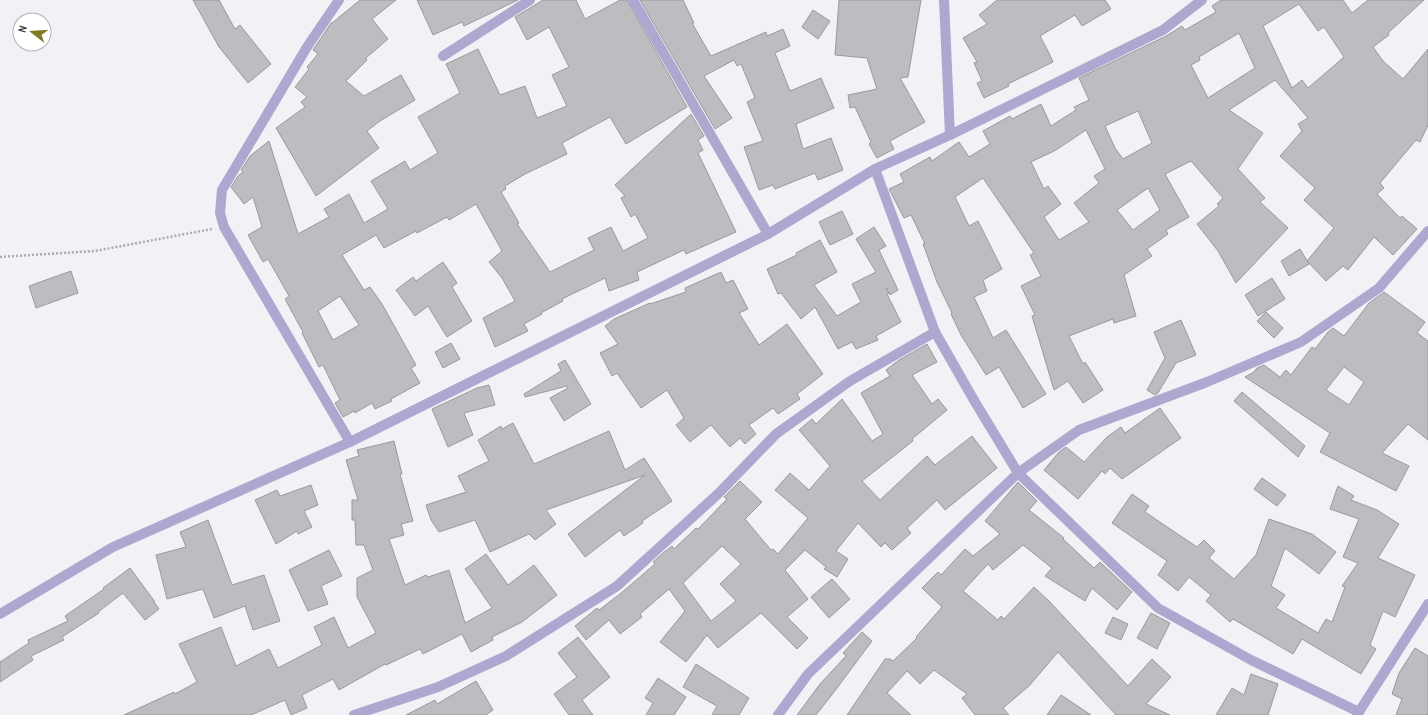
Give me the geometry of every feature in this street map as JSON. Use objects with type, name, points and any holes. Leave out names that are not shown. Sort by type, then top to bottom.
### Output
[{"type":"street","points":[[339,0],[307,47],[222,190],[220,213],[224,227],[350,442]]},
{"type":"street","points":[[443,56],[530,0]]},
{"type":"street","points":[[633,0],[768,234]]},
{"type":"street","points":[[944,0],[950,135]]},
{"type":"street","points":[[0,614],[113,547],[350,442],[768,234],[875,169],[950,135],[1162,30],[1202,0]]},
{"type":"street","points":[[875,169],[935,332],[1018,473],[1158,608],[1251,660],[1358,713],[1428,604]]},
{"type":"street","points":[[778,715],[808,674],[1018,473],[1079,430],[1207,382],[1301,342],[1379,288],[1428,231]]},
{"type":"street","points":[[354,715],[438,687],[506,656],[617,586],[719,494],[776,434],[850,381],[935,332]]},
{"type":"path","points":[[0,257],[95,252],[224,227]]},
{"type":"building","points":[[193,0],[219,0],[235,29],[240,25],[271,64],[248,83],[219,47]]},
{"type":"building","points":[[360,0],[396,0],[372,19],[388,39],[366,58],[367,60],[346,81],[364,96],[401,75],[415,100],[380,121],[367,131],[379,148],[316,196],[276,128],[305,107],[301,102],[307,97],[295,87],[309,69],[307,67],[318,54],[313,50],[331,23]]},
{"type":"building","points":[[417,0],[518,0],[464,26],[462,22],[433,35]]},
{"type":"building","points":[[543,0],[576,0],[585,19],[620,0],[627,0],[687,107],[626,144],[610,117],[562,143],[567,154],[525,174],[505,186],[506,189],[501,192],[519,223],[517,224],[550,272],[594,250],[588,238],[611,227],[623,251],[648,238],[635,214],[631,217],[621,198],[625,196],[615,185],[691,114],[704,136],[698,140],[703,150],[698,153],[736,232],[686,254],[684,250],[637,272],[639,280],[609,291],[605,278],[562,299],[563,301],[524,324],[528,331],[495,347],[483,318],[515,301],[502,278],[489,262],[502,251],[476,204],[449,220],[447,217],[384,248],[376,235],[342,255],[364,290],[370,287],[382,304],[416,365],[411,368],[420,383],[391,399],[392,401],[375,409],[372,403],[355,413],[354,411],[343,417],[335,403],[340,400],[323,365],[319,367],[302,333],[303,332],[285,299],[289,296],[268,259],[263,262],[248,235],[262,227],[253,197],[244,204],[231,187],[238,176],[243,172],[241,170],[250,156],[269,141],[298,234],[329,217],[324,209],[349,194],[364,223],[388,209],[371,181],[405,161],[410,170],[438,153],[418,117],[460,93],[446,64],[478,49],[500,95],[525,86],[537,118],[567,106],[552,75],[569,67],[549,27],[527,40],[515,17]],"holes":[[[340,296],[359,325],[333,340],[318,311]]]},
{"type":"building","points":[[640,0],[683,0],[694,23],[692,23],[711,56],[766,32],[767,36],[783,29],[790,46],[775,53],[790,91],[821,78],[834,108],[796,124],[803,149],[831,138],[843,170],[818,180],[815,173],[775,189],[773,185],[759,190],[744,147],[763,141],[747,102],[755,98],[741,64],[737,66],[734,60],[704,76],[732,118],[715,129]]},
{"type":"building","points":[[839,0],[921,0],[908,77],[900,78],[925,122],[890,141],[894,149],[877,158],[869,144],[871,142],[855,107],[850,108],[848,95],[877,89],[867,58],[835,55]]},
{"type":"building","points":[[997,0],[1105,0],[1111,9],[1082,26],[1075,15],[1040,36],[1053,62],[1008,84],[1009,86],[984,98],[977,83],[982,81],[974,63],[977,62],[963,38],[987,24],[979,15]]},
{"type":"building","points":[[1221,0],[1343,0],[1352,13],[1368,0],[1424,0],[1388,33],[1389,35],[1373,47],[1383,61],[1403,79],[1428,49],[1428,125],[1420,142],[1416,140],[1380,183],[1384,188],[1377,194],[1400,218],[1402,216],[1417,229],[1393,255],[1374,237],[1348,270],[1343,266],[1326,281],[1307,261],[1334,228],[1304,200],[1315,188],[1280,156],[1302,131],[1298,124],[1308,118],[1275,80],[1229,110],[1263,133],[1238,169],[1265,198],[1260,202],[1288,228],[1236,283],[1218,251],[1197,224],[1219,206],[1217,204],[1223,198],[1191,161],[1165,174],[1189,217],[1166,230],[1168,234],[1147,249],[1152,256],[1124,275],[1136,316],[1114,323],[1113,319],[1069,336],[1083,364],[1085,362],[1103,390],[1083,403],[1068,381],[1054,390],[1032,316],[1035,315],[1021,286],[1041,276],[1030,255],[1034,253],[983,178],[955,197],[969,226],[978,221],[1002,269],[983,280],[987,291],[974,297],[993,338],[1006,330],[1046,394],[1023,408],[999,367],[986,375],[961,335],[937,282],[923,244],[925,244],[911,215],[904,218],[889,189],[904,182],[900,174],[930,157],[932,161],[959,142],[969,157],[990,144],[983,131],[1010,116],[1012,119],[1041,104],[1051,126],[1076,110],[1074,107],[1089,100],[1079,78],[1166,36],[1182,26],[1185,30],[1216,12],[1212,6]],"holes":[[[1299,4],[1318,31],[1324,27],[1344,57],[1308,88],[1302,80],[1292,88],[1263,26]],[[1239,33],[1255,68],[1208,98],[1191,65],[1200,60],[1199,57]],[[1138,111],[1152,143],[1123,159],[1115,148],[1105,126]],[[1086,130],[1105,169],[1094,176],[1099,183],[1074,203],[1089,222],[1059,240],[1044,217],[1061,204],[1048,186],[1044,189],[1031,162],[1056,150]],[[1148,188],[1160,210],[1133,230],[1117,210]]]},
{"type":"building","points":[[813,10],[830,21],[818,39],[802,27]]},
{"type":"building","points":[[842,211],[853,234],[830,245],[819,222]]},
{"type":"building","points":[[874,227],[886,246],[879,250],[898,290],[890,295],[889,293],[887,294],[901,322],[876,336],[878,340],[856,349],[852,342],[838,349],[815,307],[801,319],[781,293],[778,294],[767,269],[797,255],[796,253],[820,240],[837,272],[814,285],[837,316],[861,302],[852,284],[876,272],[856,239]]},
{"type":"building","points":[[1300,249],[1309,264],[1289,276],[1281,261]]},
{"type":"building","points":[[443,262],[457,283],[452,287],[472,321],[447,337],[428,306],[415,316],[396,290],[413,277],[416,281]]},
{"type":"building","points":[[71,271],[78,293],[36,308],[29,286]]},
{"type":"building","points":[[721,272],[726,283],[733,280],[748,309],[739,313],[759,345],[787,324],[823,374],[797,394],[800,399],[778,414],[773,408],[749,425],[756,434],[745,444],[740,438],[730,447],[711,425],[690,442],[676,425],[684,418],[667,390],[641,408],[617,373],[612,376],[600,353],[618,344],[605,326],[614,319],[650,303],[686,292],[685,288]]},
{"type":"building","points":[[1272,278],[1285,299],[1258,316],[1245,295]]},
{"type":"building","points":[[1384,292],[1425,322],[1417,333],[1428,341],[1428,440],[1408,424],[1382,453],[1409,466],[1396,491],[1320,452],[1330,433],[1245,377],[1254,372],[1257,368],[1264,365],[1280,377],[1286,370],[1291,375],[1312,347],[1315,349],[1333,328],[1344,336],[1369,303]],"holes":[[[1344,367],[1364,382],[1349,405],[1326,390]]]},
{"type":"building","points":[[1266,312],[1283,328],[1274,338],[1257,321]]},
{"type":"building","points":[[1181,320],[1196,355],[1176,363],[1158,393],[1155,395],[1147,390],[1165,358],[1154,332]]},
{"type":"building","points":[[451,343],[460,359],[443,368],[435,352]]},
{"type":"building","points":[[927,344],[937,362],[912,375],[932,404],[938,399],[947,410],[912,439],[913,441],[862,481],[880,500],[927,456],[935,465],[972,436],[997,468],[945,510],[937,500],[907,528],[911,533],[892,550],[885,543],[881,547],[858,523],[836,551],[848,559],[837,577],[824,569],[826,567],[805,550],[785,570],[808,599],[787,617],[808,638],[797,649],[761,613],[718,648],[707,635],[686,662],[660,642],[685,611],[669,589],[640,614],[642,617],[620,634],[609,620],[586,640],[575,626],[597,608],[599,610],[620,594],[655,564],[653,562],[663,553],[672,546],[674,549],[696,528],[698,529],[727,499],[724,497],[740,481],[762,502],[745,519],[771,550],[773,549],[778,554],[808,518],[775,490],[790,473],[809,490],[830,466],[799,430],[812,419],[816,424],[842,399],[872,441],[883,434],[861,393],[890,376],[886,370],[899,360]],"holes":[[[722,546],[741,564],[720,584],[736,601],[711,621],[683,583]]]},
{"type":"building","points":[[565,360],[591,404],[564,421],[550,398],[568,388],[567,386],[525,397],[524,394],[561,371],[558,364]]},
{"type":"building","points":[[489,385],[495,405],[464,413],[473,435],[448,447],[432,409],[477,388]]},
{"type":"building","points":[[1242,392],[1305,446],[1298,457],[1234,401]]},
{"type":"building","points":[[1160,408],[1181,438],[1122,479],[1110,468],[1105,474],[1102,471],[1078,499],[1044,470],[1059,452],[1066,447],[1084,462],[1107,437],[1121,427],[1125,433]]},
{"type":"building","points":[[513,423],[534,464],[609,431],[625,470],[644,458],[672,501],[642,521],[643,523],[624,536],[620,530],[585,557],[568,534],[645,475],[546,510],[556,524],[535,540],[529,534],[490,552],[475,520],[439,532],[431,520],[426,505],[466,492],[458,476],[489,461],[478,440],[501,426],[502,429]]},
{"type":"building","points":[[394,441],[402,474],[400,474],[413,521],[401,524],[404,535],[389,539],[405,585],[426,575],[428,577],[449,570],[465,623],[492,608],[465,569],[486,554],[508,585],[534,565],[557,595],[522,622],[492,637],[493,640],[471,652],[462,634],[423,654],[420,649],[386,665],[385,664],[339,690],[333,679],[302,695],[307,708],[291,715],[285,700],[251,715],[124,715],[174,692],[175,694],[197,682],[179,644],[221,627],[236,666],[269,649],[278,668],[322,645],[314,627],[334,617],[348,648],[376,633],[357,597],[357,578],[373,570],[364,545],[356,545],[355,520],[352,520],[352,500],[358,500],[346,460],[359,456],[357,450]]},
{"type":"building","points":[[1262,478],[1286,495],[1277,506],[1254,489]]},
{"type":"building","points":[[1018,482],[1037,501],[1029,510],[1064,538],[1063,539],[1094,568],[1100,562],[1132,592],[1117,610],[1092,588],[1085,601],[1045,576],[1052,568],[1023,545],[993,570],[988,564],[963,591],[998,620],[1001,616],[1004,619],[1034,587],[1050,602],[1128,686],[1152,659],[1171,677],[1146,704],[1170,715],[1116,715],[1058,652],[1029,686],[1003,708],[1009,715],[975,715],[962,698],[967,694],[934,670],[920,684],[907,671],[887,693],[911,715],[847,715],[885,659],[890,659],[893,661],[917,638],[916,637],[942,607],[922,588],[938,572],[941,575],[965,549],[973,556],[1000,534],[985,521]]},
{"type":"building","points":[[311,485],[318,505],[304,511],[312,527],[298,534],[297,531],[276,544],[255,500],[277,490],[280,496]]},
{"type":"building","points":[[1338,486],[1354,496],[1351,500],[1377,510],[1399,524],[1378,558],[1415,575],[1395,617],[1383,611],[1370,645],[1376,649],[1361,674],[1302,639],[1293,654],[1233,619],[1230,622],[1206,601],[1211,595],[1189,577],[1178,591],[1158,575],[1167,561],[1112,523],[1132,494],[1149,506],[1145,512],[1197,547],[1204,540],[1215,551],[1209,558],[1234,579],[1256,555],[1269,519],[1312,534],[1336,552],[1319,574],[1285,548],[1271,586],[1285,595],[1276,608],[1318,633],[1326,619],[1332,622],[1345,587],[1342,586],[1358,563],[1343,557],[1359,519],[1330,509]]},
{"type":"building","points":[[208,520],[232,585],[264,575],[280,621],[253,630],[245,606],[214,618],[203,589],[167,599],[156,555],[186,547],[180,532]]},
{"type":"building","points":[[329,550],[342,576],[321,586],[328,604],[308,611],[289,570]]},
{"type":"building","points":[[130,568],[159,609],[145,620],[123,593],[98,612],[99,613],[62,637],[64,640],[31,656],[33,660],[0,682],[0,662],[29,643],[28,640],[68,621],[65,616],[104,589],[103,588]]},
{"type":"building","points":[[832,579],[850,599],[829,618],[811,597]]},
{"type":"building","points":[[1151,613],[1170,623],[1157,649],[1137,638]]},
{"type":"building","points":[[1113,617],[1128,624],[1121,640],[1105,633]]},
{"type":"building","points":[[862,632],[872,641],[816,715],[797,715],[820,684],[846,656],[843,653]]},
{"type":"building","points":[[578,637],[610,677],[582,700],[593,715],[569,715],[554,694],[577,677],[558,653]]},
{"type":"building","points":[[1415,648],[1428,656],[1428,715],[1396,715],[1402,699],[1392,694],[1399,673]]},
{"type":"building","points":[[696,664],[749,698],[739,715],[712,715],[717,706],[683,687]]},
{"type":"building","points":[[1251,674],[1278,684],[1268,715],[1216,715],[1232,688],[1244,695]]},
{"type":"building","points":[[658,678],[686,697],[674,715],[646,715],[653,703],[645,698]]},
{"type":"building","points":[[476,681],[493,710],[486,715],[406,715],[435,700],[437,704]]},
{"type":"building","points":[[1061,695],[1091,715],[1047,715]]}]
